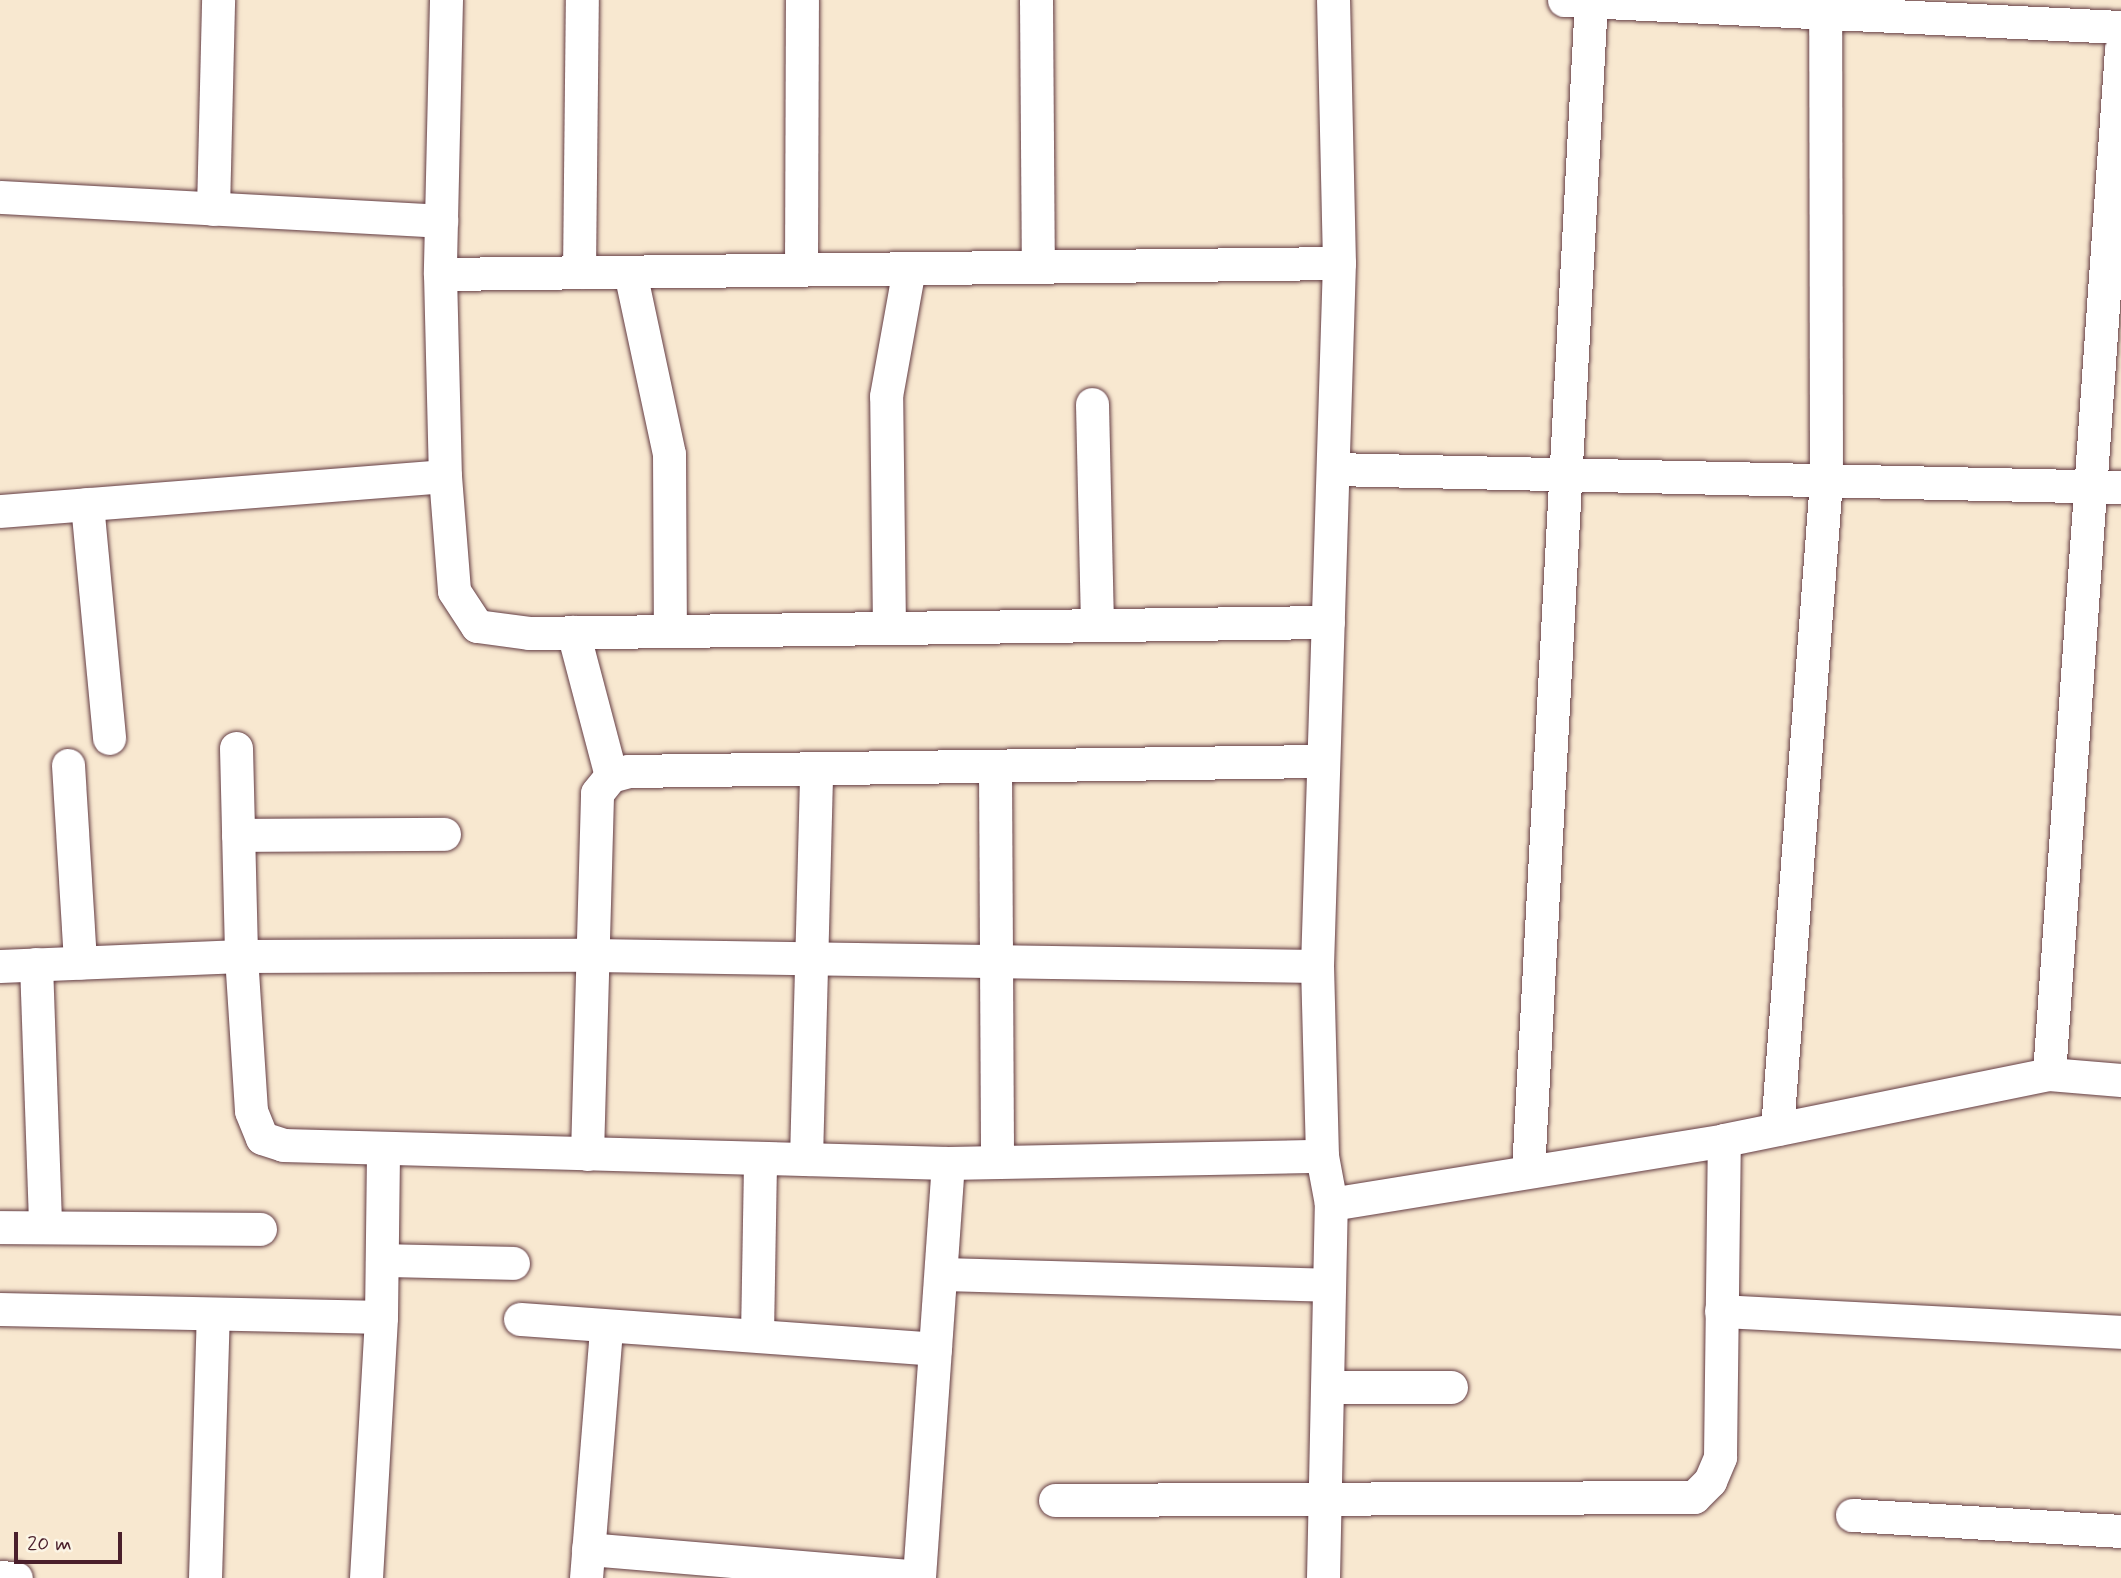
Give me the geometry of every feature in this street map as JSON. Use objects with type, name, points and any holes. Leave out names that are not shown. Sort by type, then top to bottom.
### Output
[{"type":"street","points":[[213,208],[218,0]]},
{"type":"street","points":[[446,0],[440,274],[445,476],[454,591],[477,626],[573,632],[1328,622]]},
{"type":"street","points":[[579,272],[582,0]]},
{"type":"street","points":[[801,270],[803,0]]},
{"type":"street","points":[[1036,0],[1038,267]]},
{"type":"street","points":[[1323,1578],[1322,1500],[1328,1387],[1331,1204],[1322,1156],[1317,965],[1321,761],[1339,263],[1333,0]]},
{"type":"street","points":[[1528,1171],[1564,474],[1577,1],[2121,27]]},
{"type":"street","points":[[1777,1129],[1826,481],[1825,13]]},
{"type":"street","points":[[2049,1074],[2088,486],[2121,50]]},
{"type":"street","points":[[0,197],[441,221]]},
{"type":"street","points":[[440,274],[1339,263]]},
{"type":"street","points":[[889,628],[886,396],[908,268]]},
{"type":"street","points":[[630,272],[669,454],[670,631]]},
{"type":"street","points":[[1092,404],[1097,625]]},
{"type":"street","points":[[1333,469],[2121,487]]},
{"type":"street","points":[[0,511],[445,476]]},
{"type":"street","points":[[87,504],[109,738]]},
{"type":"street","points":[[573,632],[611,776]]},
{"type":"street","points":[[236,748],[241,956],[251,1111],[262,1138],[283,1145],[948,1163],[1322,1156]]},
{"type":"street","points":[[587,1154],[597,793],[611,776],[628,771],[1321,761]]},
{"type":"street","points":[[68,765],[80,962]]},
{"type":"street","points":[[995,766],[999,959],[997,1162]]},
{"type":"street","points":[[806,1159],[816,769]]},
{"type":"street","points":[[238,835],[444,834]]},
{"type":"street","points":[[0,966],[241,956],[592,955],[1317,965]]},
{"type":"street","points":[[36,964],[45,1227]]},
{"type":"street","points":[[1331,1204],[1724,1140],[2049,1074],[2121,1080]]},
{"type":"street","points":[[1055,1500],[1694,1497],[1710,1481],[1720,1457],[1724,1140]]},
{"type":"street","points":[[366,1578],[381,1317],[383,1148]]},
{"type":"street","points":[[758,1335],[760,1158]]},
{"type":"street","points":[[606,1328],[587,1563],[919,1577],[948,1163]]},
{"type":"street","points":[[0,1227],[260,1229]]},
{"type":"street","points":[[382,1260],[513,1263]]},
{"type":"street","points":[[942,1275],[1328,1285]]},
{"type":"street","points":[[0,1309],[381,1317]]},
{"type":"street","points":[[1721,1311],[2121,1332]]},
{"type":"street","points":[[205,1578],[213,1314]]},
{"type":"street","points":[[520,1320],[935,1349]]},
{"type":"street","points":[[1328,1387],[1451,1387]]},
{"type":"street","points":[[1852,1515],[2121,1531]]},
{"type":"street","points":[[0,1577],[16,1578]]}]
